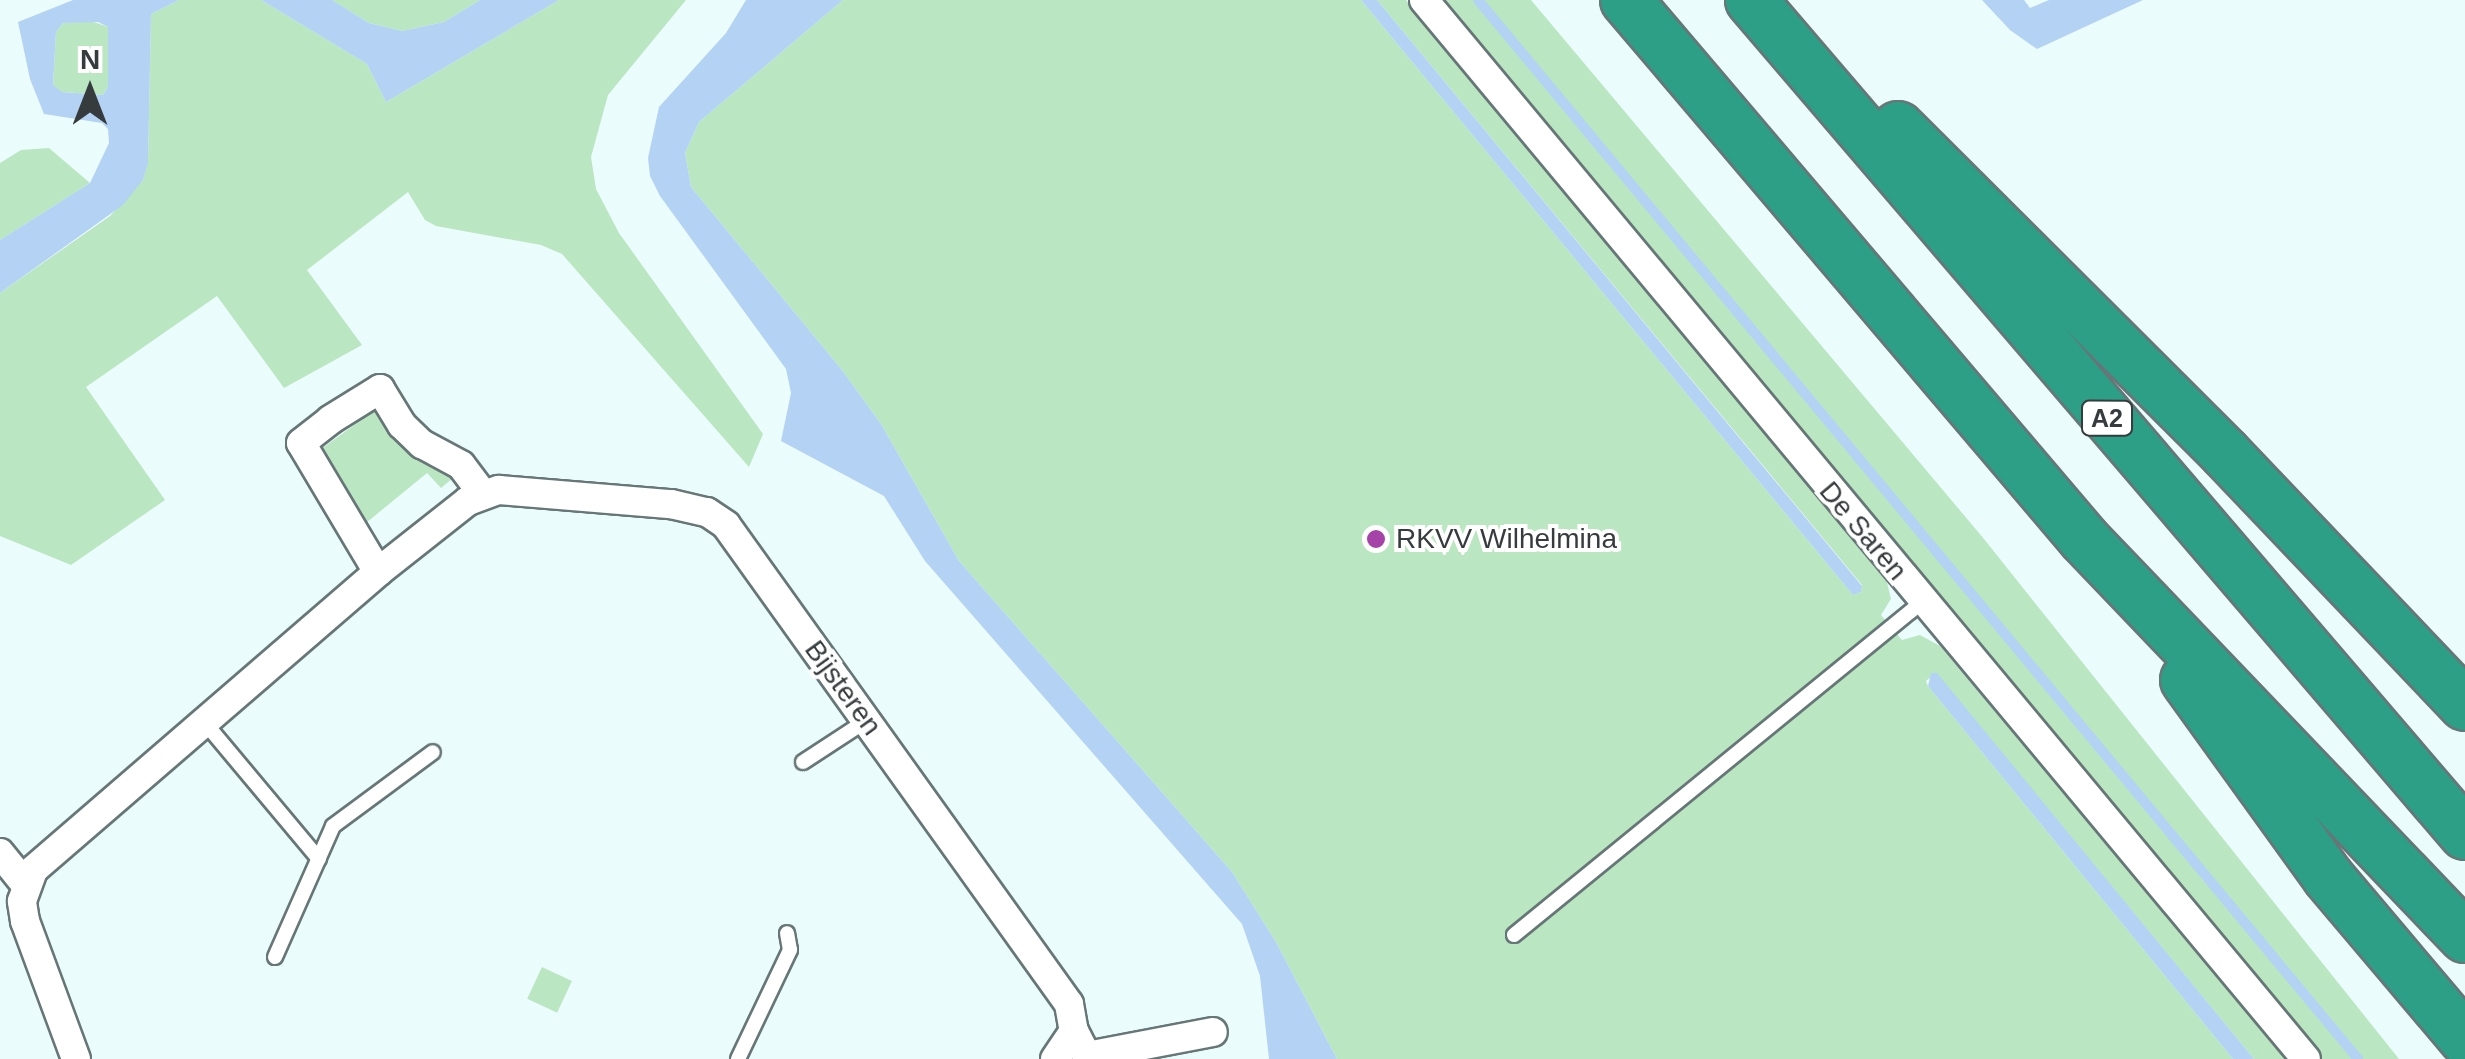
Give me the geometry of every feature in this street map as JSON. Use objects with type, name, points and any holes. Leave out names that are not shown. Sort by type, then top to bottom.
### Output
[{"type":"highway","points":[[1626,0],[2084,539],[2465,937]]},
{"type":"highway","name":"A2","points":[[1751,0],[2465,834]]},
{"type":"highway","name":"A2","points":[[1771,0],[2225,454],[2465,705]]},
{"type":"highway","points":[[2084,539],[2328,876],[2465,1039]]},
{"type":"street","name":"De Saren","points":[[1424,0],[2306,1059]]},
{"type":"street","points":[[76,1059],[25,921],[25,884],[50,853],[206,724],[378,572],[468,501],[483,494],[461,465],[422,444],[402,425],[380,389],[301,443],[378,572]]},
{"type":"street","name":"Bijsteren","points":[[483,494],[499,490],[671,504],[707,512],[726,525],[1068,1004],[1074,1032]]},
{"type":"street","points":[[0,854],[25,884]]},
{"type":"street","points":[[1055,1059],[1074,1032],[1088,1056],[1213,1032]]},
{"type":"lane","points":[[1514,935],[1922,602]]},
{"type":"lane","points":[[804,762],[866,720]]},
{"type":"lane","points":[[206,724],[319,860]]},
{"type":"lane","points":[[275,957],[332,826],[433,752]]},
{"type":"lane","points":[[743,1056],[790,950],[786,933]]},
{"type":"green space","points":[[179,0],[261,0],[367,64],[386,102],[559,0],[686,0],[608,95],[591,157],[596,189],[619,233],[763,434],[749,467],[562,254],[541,245],[436,226],[425,220],[408,192],[307,270],[362,345],[284,388],[217,296],[86,387],[165,500],[71,565],[0,536],[0,293],[110,216],[143,180],[148,162],[151,14]]},
{"type":"green space","points":[[332,0],[480,0],[444,22],[402,31],[369,23]]},
{"type":"green space","name":"RKVV Wilhelmina","points":[[843,0],[1361,0],[1853,595],[1861,592],[1862,585],[1377,0],[1406,0],[1886,578],[1891,599],[1881,615],[1902,640],[1920,635],[1940,646],[2287,1059],[2254,1059],[1936,673],[1926,681],[1928,686],[2233,1059],[1337,1059],[1276,942],[1232,872],[959,561],[881,424],[842,370],[691,187],[685,153],[699,122]]},
{"type":"green space","points":[[1441,0],[1531,0],[1984,539],[2399,1059],[2321,1059]]},
{"type":"green space","points":[[91,21],[108,27],[108,87],[103,95],[62,92],[53,86],[56,32],[63,23]]},
{"type":"green space","points":[[49,148],[90,183],[0,240],[0,163],[21,150]]},
{"type":"green space","points":[[375,410],[407,446],[453,478],[441,488],[427,473],[361,527],[317,452]]},
{"type":"green space","points":[[542,967],[572,981],[557,1013],[527,999]]},
{"type":"water","points":[[73,0],[179,0],[151,14],[148,163],[143,180],[123,205],[0,293],[0,240],[90,183],[109,143],[108,129],[102,123],[44,114],[30,79],[18,22]],"holes":[[[98,22],[108,27],[108,87],[103,95],[62,92],[53,85],[56,32],[63,23]]]},
{"type":"water","points":[[261,0],[332,0],[369,23],[402,31],[444,22],[480,0],[559,0],[386,102],[367,64]]},
{"type":"water","points":[[746,0],[843,0],[699,122],[685,153],[691,187],[842,370],[881,424],[959,561],[1232,872],[1276,942],[1337,1059],[1269,1059],[1260,976],[1242,924],[925,561],[884,496],[781,441],[791,393],[786,369],[660,196],[650,176],[648,158],[659,107],[726,33]]},
{"type":"water","points":[[1361,0],[1377,0],[1862,586],[1861,592],[1853,595]]},
{"type":"water","points":[[1982,0],[2024,0],[2030,8],[2049,0],[2143,0],[2037,49],[2010,30]]},
{"type":"water","points":[[1931,673],[1937,673],[2254,1059],[2233,1059],[1928,686]]},
{"type":"waterway","points":[[1478,0],[2358,1059]]},
{"type":"place","name":"RKVV Wilhelmina","points":[[1376,539]]}]
